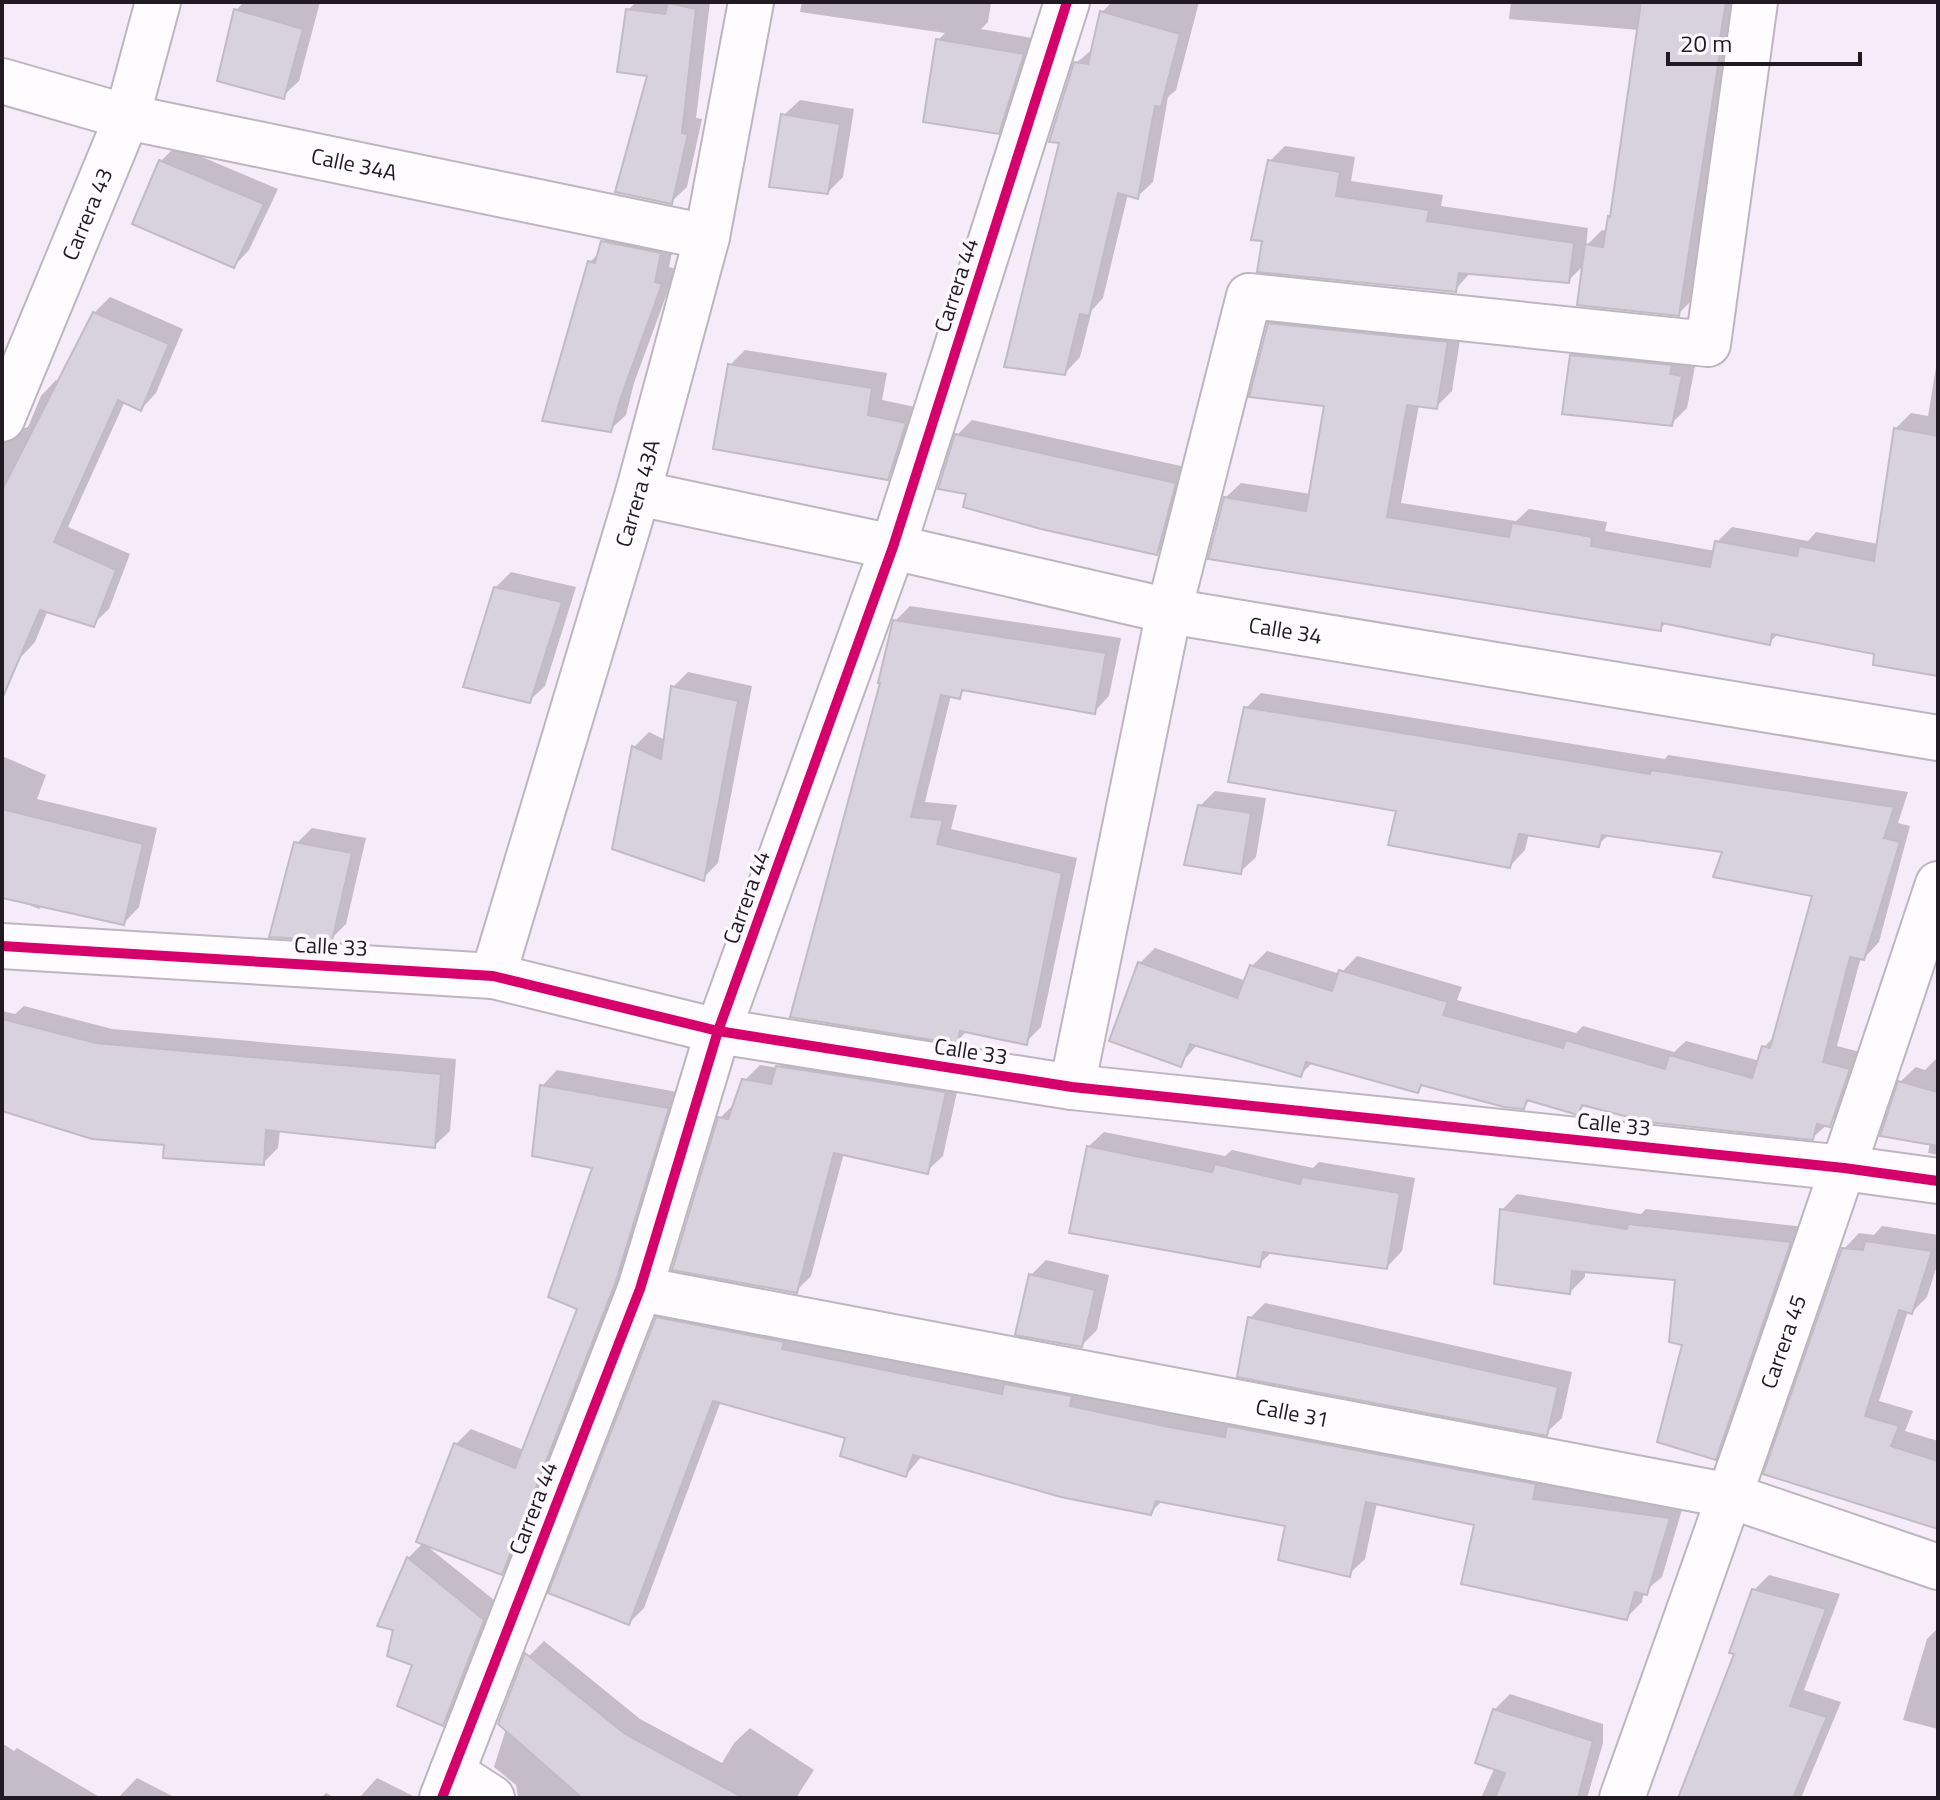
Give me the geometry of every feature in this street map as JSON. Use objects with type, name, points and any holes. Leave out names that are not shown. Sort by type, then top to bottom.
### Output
[{"type":"street","name":"Carrera 43","points":[[2,419],[127,117],[158,2]]},
{"type":"street","name":"Carrera 43A","points":[[493,976],[638,493],[707,237],[751,2]]},
{"type":"street","name":"Carrera 44","points":[[447,1785],[640,1289],[718,1031],[893,547],[1067,2]]},
{"type":"street","points":[[1072,1087],[1169,611],[1249,296],[1708,344],[1755,2]]},
{"type":"street","name":"Calle 34A","points":[[2,81],[127,117],[707,237]]},
{"type":"street","name":"Calle 34","points":[[638,493],[893,547],[1169,611],[1938,738]]},
{"type":"street","name":"Carrera 45","points":[[1622,1798],[1731,1496],[1938,884]]},
{"type":"street","name":"Calle 33","points":[[2,946],[493,976],[718,1031],[1072,1087],[1844,1168],[1938,1181]]},
{"type":"street","name":"Calle 31","points":[[640,1289],[1731,1496],[1938,1567]]},
{"type":"street","points":[[447,1785],[492,1798]]},
{"type":"building","points":[[1641,2],[1726,2],[1679,316],[1577,305],[1585,244],[1603,247],[1610,217]]},
{"type":"building","points":[[668,3],[696,9],[682,133],[688,134],[672,204],[615,192],[647,76],[617,72],[626,9],[665,14]]},
{"type":"building","points":[[234,9],[303,29],[284,99],[217,81]]},
{"type":"building","points":[[1100,11],[1180,34],[1161,107],[1155,106],[1138,199],[1118,193],[1089,316],[1080,314],[1065,375],[1004,367],[1059,143],[1049,142],[1074,62],[1088,64]]},
{"type":"building","points":[[936,39],[1024,54],[999,134],[923,122]]},
{"type":"building","points":[[781,114],[840,124],[828,194],[769,187]]},
{"type":"building","points":[[159,160],[264,204],[234,268],[132,224]]},
{"type":"building","points":[[1268,160],[1340,172],[1336,196],[1429,210],[1427,221],[1574,243],[1569,283],[1459,273],[1456,292],[1257,272],[1262,241],[1251,240]]},
{"type":"building","points":[[601,241],[661,253],[655,282],[662,284],[611,432],[542,421],[588,261],[595,263]]},
{"type":"building","points":[[93,312],[169,344],[141,411],[118,400],[54,542],[116,570],[94,627],[40,610],[2,699],[2,490]]},
{"type":"building","points":[[1268,323],[1448,342],[1437,409],[1407,405],[1387,517],[1509,537],[1512,523],[1592,537],[1591,546],[1710,567],[1715,541],[1797,556],[1799,546],[1874,561],[1894,428],[1938,436],[1938,676],[1873,665],[1874,654],[1772,634],[1770,645],[1662,623],[1661,631],[1208,559],[1224,497],[1306,511],[1324,406],[1249,397]]},
{"type":"building","points":[[1570,355],[1672,365],[1670,374],[1682,376],[1672,426],[1562,414]]},
{"type":"building","points":[[728,364],[872,388],[868,415],[906,423],[888,480],[713,449]]},
{"type":"building","points":[[955,434],[1176,483],[1157,555],[1041,529],[963,507],[966,494],[938,489]]},
{"type":"building","points":[[494,587],[562,602],[530,703],[463,687]]},
{"type":"building","points":[[893,620],[1106,653],[1095,714],[962,690],[960,699],[941,695],[911,817],[943,820],[937,844],[1062,873],[1027,1045],[960,1031],[957,1044],[790,1017],[880,683]]},
{"type":"building","points":[[671,686],[738,701],[704,881],[612,849],[632,746],[661,759]]},
{"type":"building","points":[[1244,707],[1650,774],[1651,770],[1894,807],[1884,838],[1900,842],[1864,960],[1850,957],[1823,1062],[1850,1069],[1830,1127],[1817,1124],[1813,1140],[1648,1122],[1582,1105],[1578,1115],[1527,1100],[1524,1109],[1504,1107],[1421,1085],[1418,1093],[1306,1062],[1301,1077],[1190,1044],[1181,1067],[1109,1041],[1138,962],[1237,998],[1250,965],[1332,991],[1339,970],[1448,1002],[1443,1015],[1563,1048],[1566,1040],[1665,1069],[1669,1055],[1752,1078],[1762,1046],[1770,1048],[1812,896],[1713,877],[1722,852],[1602,835],[1599,847],[1519,834],[1510,868],[1388,845],[1396,811],[1228,782]]},
{"type":"building","points":[[1198,805],[1251,813],[1241,874],[1184,865]]},
{"type":"building","points":[[2,809],[143,844],[124,925],[2,898]]},
{"type":"building","points":[[294,842],[352,853],[332,941],[269,937]]},
{"type":"building","points":[[2,1019],[96,1043],[441,1074],[435,1148],[266,1130],[264,1165],[163,1158],[164,1145],[92,1139],[2,1111]]},
{"type":"building","points":[[776,1066],[946,1092],[928,1174],[834,1153],[797,1293],[672,1270],[718,1117],[728,1119],[742,1079],[771,1084]]},
{"type":"building","points":[[1898,1081],[1938,1092],[1938,1146],[1880,1136]]},
{"type":"building","points":[[540,1085],[669,1108],[616,1281],[502,1575],[416,1542],[454,1443],[515,1468],[577,1309],[548,1297],[592,1168],[532,1156]]},
{"type":"building","points":[[1087,1146],[1212,1172],[1215,1164],[1300,1184],[1302,1177],[1400,1193],[1387,1269],[1263,1252],[1260,1267],[1069,1233]]},
{"type":"building","points":[[1500,1209],[1627,1229],[1628,1224],[1791,1242],[1716,1460],[1657,1442],[1682,1345],[1669,1342],[1675,1280],[1572,1271],[1570,1294],[1494,1284]]},
{"type":"building","points":[[1865,1241],[1932,1251],[1912,1314],[1899,1310],[1865,1416],[1899,1426],[1891,1446],[1938,1461],[1938,1529],[1763,1474],[1842,1248],[1863,1250]]},
{"type":"building","points":[[1029,1274],[1095,1290],[1082,1347],[1015,1335]]},
{"type":"building","points":[[656,1317],[784,1342],[782,1349],[1002,1394],[1004,1384],[1072,1396],[1070,1406],[1169,1427],[1225,1437],[1227,1426],[1536,1484],[1533,1499],[1670,1518],[1647,1595],[1635,1592],[1627,1620],[1461,1584],[1474,1525],[1366,1502],[1350,1577],[1278,1560],[1285,1526],[1156,1501],[1151,1515],[1061,1497],[913,1455],[906,1477],[840,1456],[845,1438],[713,1401],[629,1625],[548,1593]]},
{"type":"building","points":[[1248,1317],[1558,1387],[1547,1436],[1237,1377]]},
{"type":"building","points":[[407,1557],[484,1620],[443,1726],[397,1706],[412,1665],[387,1656],[393,1630],[377,1626]]},
{"type":"building","points":[[1752,1589],[1826,1609],[1790,1706],[1827,1717],[1793,1798],[1678,1798],[1734,1654],[1729,1653]]},
{"type":"building","points":[[525,1653],[625,1734],[744,1798],[582,1798],[498,1724]]},
{"type":"building","points":[[1493,1709],[1593,1741],[1578,1798],[1495,1798],[1505,1773],[1475,1763]]},
{"type":"cycle path","points":[[442,1798],[640,1289],[718,1031],[893,547],[1067,2]]},
{"type":"cycle path","points":[[2,946],[493,976],[718,1031],[1072,1087],[1844,1168],[1938,1181]]}]
